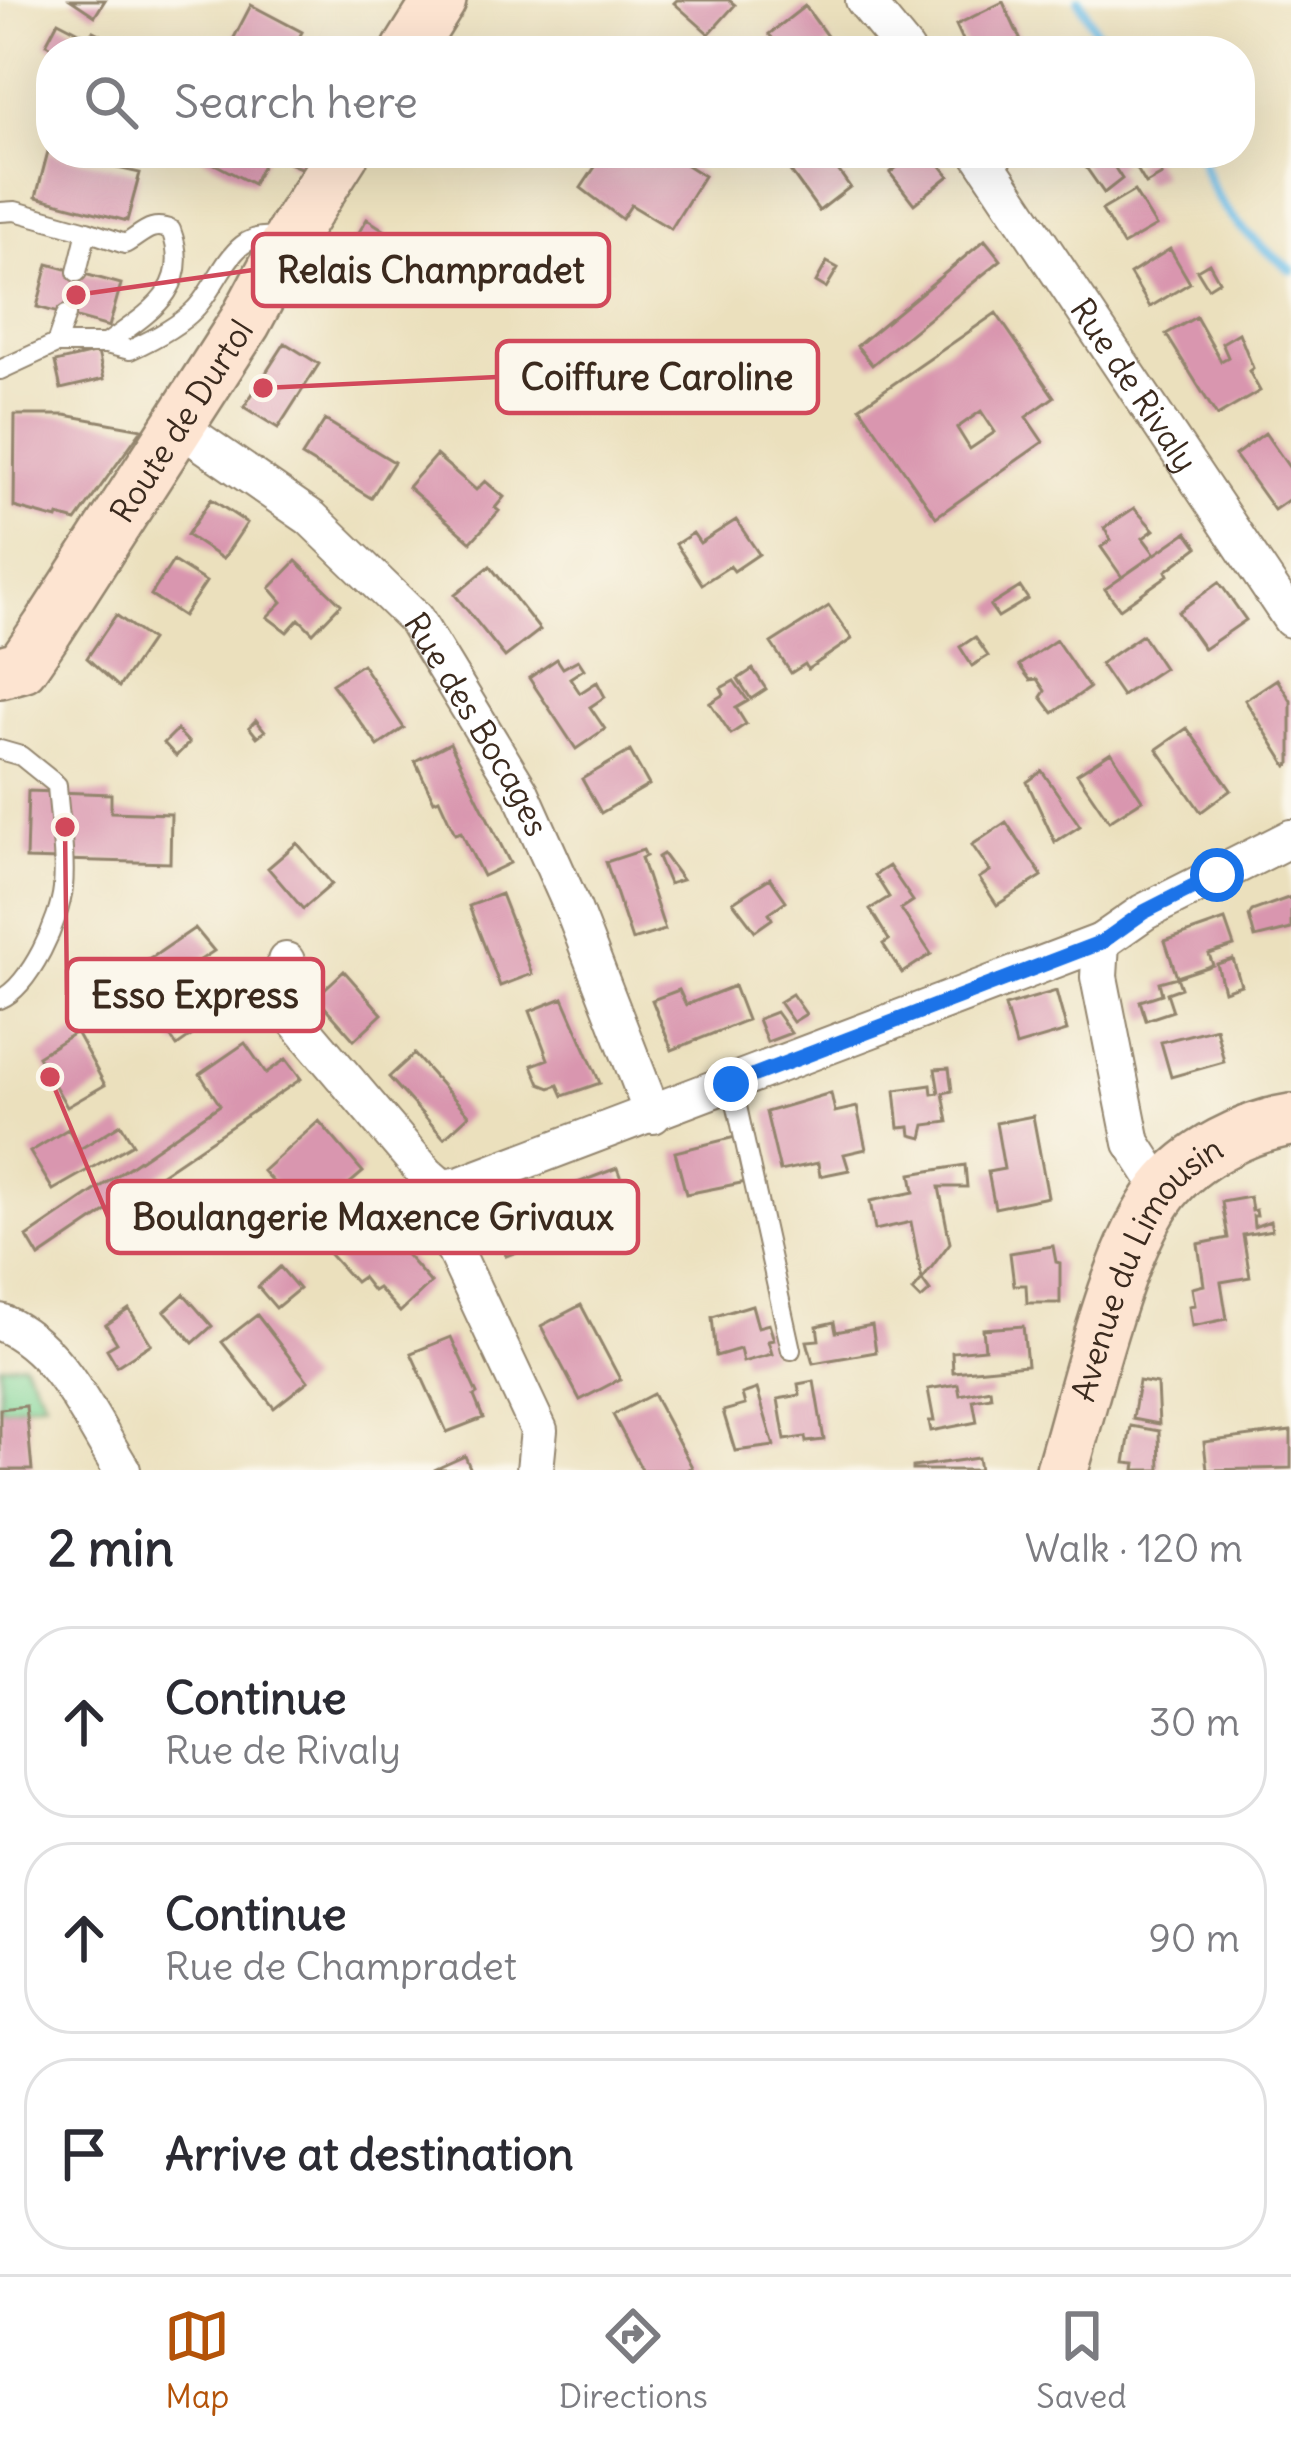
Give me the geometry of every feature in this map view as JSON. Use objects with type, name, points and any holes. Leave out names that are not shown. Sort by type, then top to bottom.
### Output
[{"type":"main road","points":[[417,36],[440,0]]},
{"type":"main road","name":"Route de Durtol","points":[[0,673],[22,666],[245,322],[335,168]]},
{"type":"main road","name":"Avenue du Limousin","points":[[1062,1470],[1132,1249],[1163,1191],[1236,1137],[1291,1120]]},
{"type":"street","points":[[864,0],[894,36]]},
{"type":"street","name":"Rue de Rivaly","points":[[989,168],[1291,619]]},
{"type":"street","name":"Rue des Bocages","points":[[178,426],[311,518],[415,620],[521,793],[573,909],[653,1115]]},
{"type":"street","points":[[442,1188],[653,1115],[1102,942],[1144,912],[1291,838]]},
{"type":"street","points":[[1102,942],[1099,977],[1132,1143],[1163,1191]]},
{"type":"street","points":[[286,961],[281,1003],[442,1188]]},
{"type":"street","points":[[442,1188],[441,1221],[539,1430],[535,1470]]},
{"type":"street","points":[[0,1322],[42,1347],[122,1470]]},
{"type":"lane","points":[[0,212],[15,211],[125,244],[147,228],[159,225],[172,230],[180,262],[168,294],[106,344]]},
{"type":"lane","points":[[77,272],[87,231]]},
{"type":"lane","points":[[0,370],[56,344],[106,344],[130,350],[195,309],[240,246],[252,238],[271,236],[289,242]]},
{"type":"lane","points":[[56,344],[66,315]]},
{"type":"lane","points":[[0,750],[21,756],[57,785],[63,891],[34,970],[11,994],[0,998]]},
{"type":"lane","points":[[731,1084],[791,1350]]},
{"type":"green space","points":[[23,1362],[45,1401],[0,1409],[0,1365]]},
{"type":"building","points":[[71,0],[105,0],[95,16]]},
{"type":"building","points":[[729,0],[735,5],[709,34],[674,3]]},
{"type":"building","points":[[1003,2],[1019,36],[961,36],[956,25]]},
{"type":"building","points":[[251,5],[302,32],[300,36],[235,36]]},
{"type":"building","points":[[805,6],[827,36],[771,36]]},
{"type":"building","points":[[58,21],[87,36],[50,36]]},
{"type":"building","points":[[44,168],[118,168],[140,173],[127,221],[36,197]]},
{"type":"building","points":[[222,168],[261,168],[253,184]]},
{"type":"building","points":[[594,168],[691,168],[704,176],[671,229],[631,205],[622,219],[581,188]]},
{"type":"building","points":[[788,168],[837,168],[850,187],[819,211]]},
{"type":"building","points":[[896,168],[943,168],[949,176],[914,204],[890,173]]},
{"type":"building","points":[[1086,168],[1115,168],[1122,179],[1104,193]]},
{"type":"building","points":[[1136,168],[1158,168],[1162,175],[1146,184]]},
{"type":"building","points":[[1134,191],[1156,226],[1123,245],[1102,210]]},
{"type":"building","points":[[367,219],[387,232],[381,241],[406,258],[386,289],[342,260]]},
{"type":"building","points":[[985,240],[1001,260],[872,365],[857,346]]},
{"type":"building","points":[[1170,249],[1190,283],[1150,307],[1130,274]]},
{"type":"building","points":[[827,262],[838,268],[826,288],[816,282]]},
{"type":"building","points":[[1209,263],[1219,281],[1208,288],[1197,270]]},
{"type":"building","points":[[48,264],[121,284],[109,327],[37,307]]},
{"type":"building","points":[[996,313],[1054,397],[1026,417],[1043,442],[936,517],[860,407]],"holes":[[[981,411],[995,432],[970,449],[957,428]]]},
{"type":"building","points":[[1196,317],[1221,361],[1228,357],[1222,343],[1239,333],[1260,391],[1217,416],[1166,334]]},
{"type":"building","points":[[285,343],[319,364],[278,428],[244,407]]},
{"type":"building","points":[[98,352],[104,379],[61,389],[55,362]]},
{"type":"building","points":[[15,415],[65,415],[142,429],[76,521],[57,519],[14,507]]},
{"type":"building","points":[[325,420],[394,462],[371,498],[302,456]]},
{"type":"building","points":[[1265,433],[1291,470],[1291,498],[1274,510],[1235,455]]},
{"type":"building","points":[[436,455],[476,490],[485,481],[504,497],[495,508],[499,511],[471,542],[408,487]]},
{"type":"building","points":[[211,499],[247,523],[223,559],[187,535]]},
{"type":"building","points":[[1134,508],[1154,530],[1143,538],[1155,554],[1122,577],[1101,547],[1111,540],[1104,528]]},
{"type":"building","points":[[736,520],[759,554],[702,584],[676,544],[693,533],[700,543]]},
{"type":"building","points":[[1187,532],[1198,547],[1120,609],[1105,589]]},
{"type":"building","points":[[173,561],[206,582],[183,616],[151,595]]},
{"type":"building","points":[[296,561],[341,604],[313,633],[299,619],[287,632],[267,617],[282,602],[270,588]]},
{"type":"building","points":[[490,566],[540,630],[505,657],[455,595]]},
{"type":"building","points":[[1219,582],[1246,620],[1204,649],[1178,612]]},
{"type":"building","points":[[1020,587],[1028,599],[998,617],[990,606]]},
{"type":"building","points":[[829,606],[852,639],[808,669],[805,664],[791,673],[771,643]]},
{"type":"building","points":[[116,615],[151,640],[119,687],[87,658]]},
{"type":"building","points":[[1142,635],[1164,668],[1122,696],[1100,664]]},
{"type":"building","points":[[975,637],[988,656],[972,666],[960,647]]},
{"type":"building","points":[[1056,640],[1089,688],[1053,713],[1041,697],[1045,691],[1037,679],[1030,680],[1019,665]]},
{"type":"building","points":[[557,659],[563,668],[578,660],[584,669],[570,678],[580,693],[597,682],[605,697],[590,707],[605,729],[576,749],[529,678]]},
{"type":"building","points":[[362,664],[404,728],[378,746],[332,684]]},
{"type":"building","points":[[753,669],[766,689],[751,699],[738,679]]},
{"type":"building","points":[[1277,679],[1291,701],[1291,763],[1287,766],[1245,700]]},
{"type":"building","points":[[734,681],[748,701],[736,708],[746,724],[731,734],[710,703],[724,694],[721,688]]},
{"type":"building","points":[[256,720],[265,731],[257,737],[249,727]]},
{"type":"building","points":[[1187,728],[1231,790],[1201,812],[1157,749]]},
{"type":"building","points":[[177,730],[189,743],[176,756],[164,743]]},
{"type":"building","points":[[450,743],[510,863],[483,876],[461,832],[455,834],[439,799],[434,801],[415,761]]},
{"type":"building","points":[[630,751],[649,785],[601,813],[582,779]]},
{"type":"building","points":[[1111,752],[1142,800],[1109,821],[1077,774]]},
{"type":"building","points":[[1042,771],[1080,826],[1055,842],[1027,782]]},
{"type":"building","points":[[28,791],[111,794],[111,812],[171,814],[170,863],[26,859]]},
{"type":"building","points":[[1006,822],[1042,876],[997,905],[979,878],[990,871],[972,845]]},
{"type":"building","points":[[297,843],[332,884],[303,909],[268,868]]},
{"type":"building","points":[[643,850],[646,856],[641,858],[665,930],[632,940],[606,862]]},
{"type":"building","points":[[663,854],[682,880],[669,884],[658,857]]},
{"type":"building","points":[[889,866],[913,901],[901,909],[931,954],[902,973],[883,944],[889,940],[870,909],[889,897],[875,875]]},
{"type":"building","points":[[770,878],[786,901],[755,931],[733,902]]},
{"type":"building","points":[[501,894],[532,974],[500,986],[469,906]]},
{"type":"building","points":[[1291,897],[1291,929],[1255,938],[1252,911]]},
{"type":"building","points":[[1225,920],[1234,946],[1209,954],[1213,965],[1177,977],[1165,941]]},
{"type":"building","points":[[195,928],[214,951],[188,968],[193,976],[186,980],[214,1020],[177,1046],[144,998],[160,987],[144,963]]},
{"type":"building","points":[[1233,959],[1241,985],[1224,991],[1217,964]]},
{"type":"building","points":[[344,971],[382,1014],[354,1040],[316,997]]},
{"type":"building","points":[[1177,977],[1181,988],[1167,993],[1173,1011],[1146,1020],[1140,1001],[1162,994],[1159,982]]},
{"type":"building","points":[[734,986],[747,1020],[672,1050],[652,1000],[679,990],[686,1005]]},
{"type":"building","points":[[1056,991],[1067,1031],[1016,1046],[1005,1006]]},
{"type":"building","points":[[792,994],[806,1014],[793,1022],[779,1002]]},
{"type":"building","points":[[563,998],[600,1083],[563,1096],[558,1085],[540,1084],[532,1065],[548,1059],[530,1011]]},
{"type":"building","points":[[776,1012],[791,1033],[767,1042],[758,1019]]},
{"type":"building","points":[[1216,1028],[1224,1062],[1171,1077],[1161,1042]]},
{"type":"building","points":[[76,1032],[105,1085],[67,1107],[38,1056]]},
{"type":"building","points":[[245,1043],[266,1073],[286,1059],[301,1079],[39,1257],[27,1237],[220,1105],[200,1074]]},
{"type":"building","points":[[414,1054],[469,1115],[444,1138],[389,1077]]},
{"type":"building","points":[[949,1068],[952,1091],[943,1093],[948,1122],[925,1125],[922,1138],[911,1135],[910,1127],[899,1128],[895,1090],[931,1085],[932,1094],[939,1093],[935,1069]]},
{"type":"building","points":[[831,1093],[835,1112],[857,1107],[866,1149],[844,1154],[849,1170],[820,1176],[818,1163],[780,1171],[766,1112]]},
{"type":"building","points":[[1033,1116],[1048,1197],[995,1208],[988,1172],[1004,1169],[996,1123]]},
{"type":"building","points":[[319,1121],[363,1172],[307,1220],[263,1171]]},
{"type":"building","points":[[121,1124],[133,1144],[53,1190],[30,1152],[68,1129],[80,1149]]},
{"type":"building","points":[[735,1137],[746,1182],[686,1194],[675,1152]]},
{"type":"building","points":[[965,1165],[967,1187],[939,1187],[950,1243],[922,1280],[911,1222],[875,1230],[870,1201],[914,1192],[911,1174]]},
{"type":"building","points":[[617,1168],[632,1208],[506,1256],[490,1216]]},
{"type":"building","points":[[1250,1197],[1257,1216],[1253,1216],[1254,1227],[1270,1221],[1272,1230],[1243,1235],[1250,1277],[1221,1282],[1227,1319],[1192,1326],[1192,1288],[1204,1285],[1198,1244],[1228,1238],[1222,1202]]},
{"type":"building","points":[[374,1204],[396,1228],[388,1234],[431,1283],[400,1312],[362,1277],[355,1282],[325,1249]]},
{"type":"building","points":[[1053,1246],[1060,1263],[1060,1303],[1027,1303],[1026,1285],[1014,1285],[1010,1253]]},
{"type":"building","points":[[280,1267],[299,1289],[276,1308],[258,1287]]},
{"type":"building","points":[[922,1280],[930,1291],[921,1299],[913,1291]]},
{"type":"building","points":[[184,1294],[212,1326],[193,1343],[165,1311]]},
{"type":"building","points":[[581,1305],[620,1379],[580,1400],[541,1326]]},
{"type":"building","points":[[752,1305],[758,1327],[769,1324],[772,1354],[743,1362],[740,1349],[716,1356],[712,1317]]},
{"type":"building","points":[[129,1309],[151,1344],[117,1366],[107,1349],[117,1343],[106,1325]]},
{"type":"building","points":[[257,1315],[308,1381],[274,1408],[222,1342]]},
{"type":"building","points":[[834,1322],[836,1332],[872,1325],[876,1352],[813,1363],[807,1341],[819,1340],[817,1326]]},
{"type":"building","points":[[1023,1326],[1027,1365],[953,1372],[952,1352],[985,1349],[983,1329]]},
{"type":"building","points":[[451,1337],[483,1418],[447,1432],[411,1353]]},
{"type":"building","points":[[814,1381],[824,1440],[785,1440],[778,1399],[800,1395],[798,1384]]},
{"type":"building","points":[[1139,1381],[1157,1384],[1159,1424],[1133,1419]]},
{"type":"building","points":[[958,1384],[960,1395],[990,1389],[991,1397],[973,1400],[977,1422],[931,1431],[929,1421],[934,1421],[928,1389]]},
{"type":"building","points":[[757,1389],[774,1446],[735,1451],[723,1411],[745,1405],[742,1394]]},
{"type":"building","points":[[653,1394],[692,1467],[686,1470],[642,1470],[613,1415]]},
{"type":"building","points":[[26,1406],[32,1470],[0,1470],[0,1409]]},
{"type":"building","points":[[1131,1426],[1159,1431],[1160,1470],[1135,1470],[1136,1464],[1125,1463]]},
{"type":"building","points":[[1291,1431],[1291,1468],[1207,1470],[1204,1442]]},
{"type":"building","points":[[465,1456],[471,1470],[434,1470]]},
{"type":"building","points":[[978,1458],[980,1470],[913,1470],[913,1467]]},
{"type":"waterway","points":[[1079,0],[1102,36]]},
{"type":"waterway","points":[[1204,168],[1223,206],[1291,270]]},
{"type":"place","name":"Relais Champradet","points":[[76,295]]},
{"type":"place","name":"Coiffure Caroline","points":[[263,388]]},
{"type":"place","name":"Esso Express","points":[[65,827]]},
{"type":"place","name":"Boulangerie Maxence Grivaux","points":[[50,1077]]},
{"type":"route","points":[[731,1084],[1102,942],[1144,912],[1217,875]]}]
